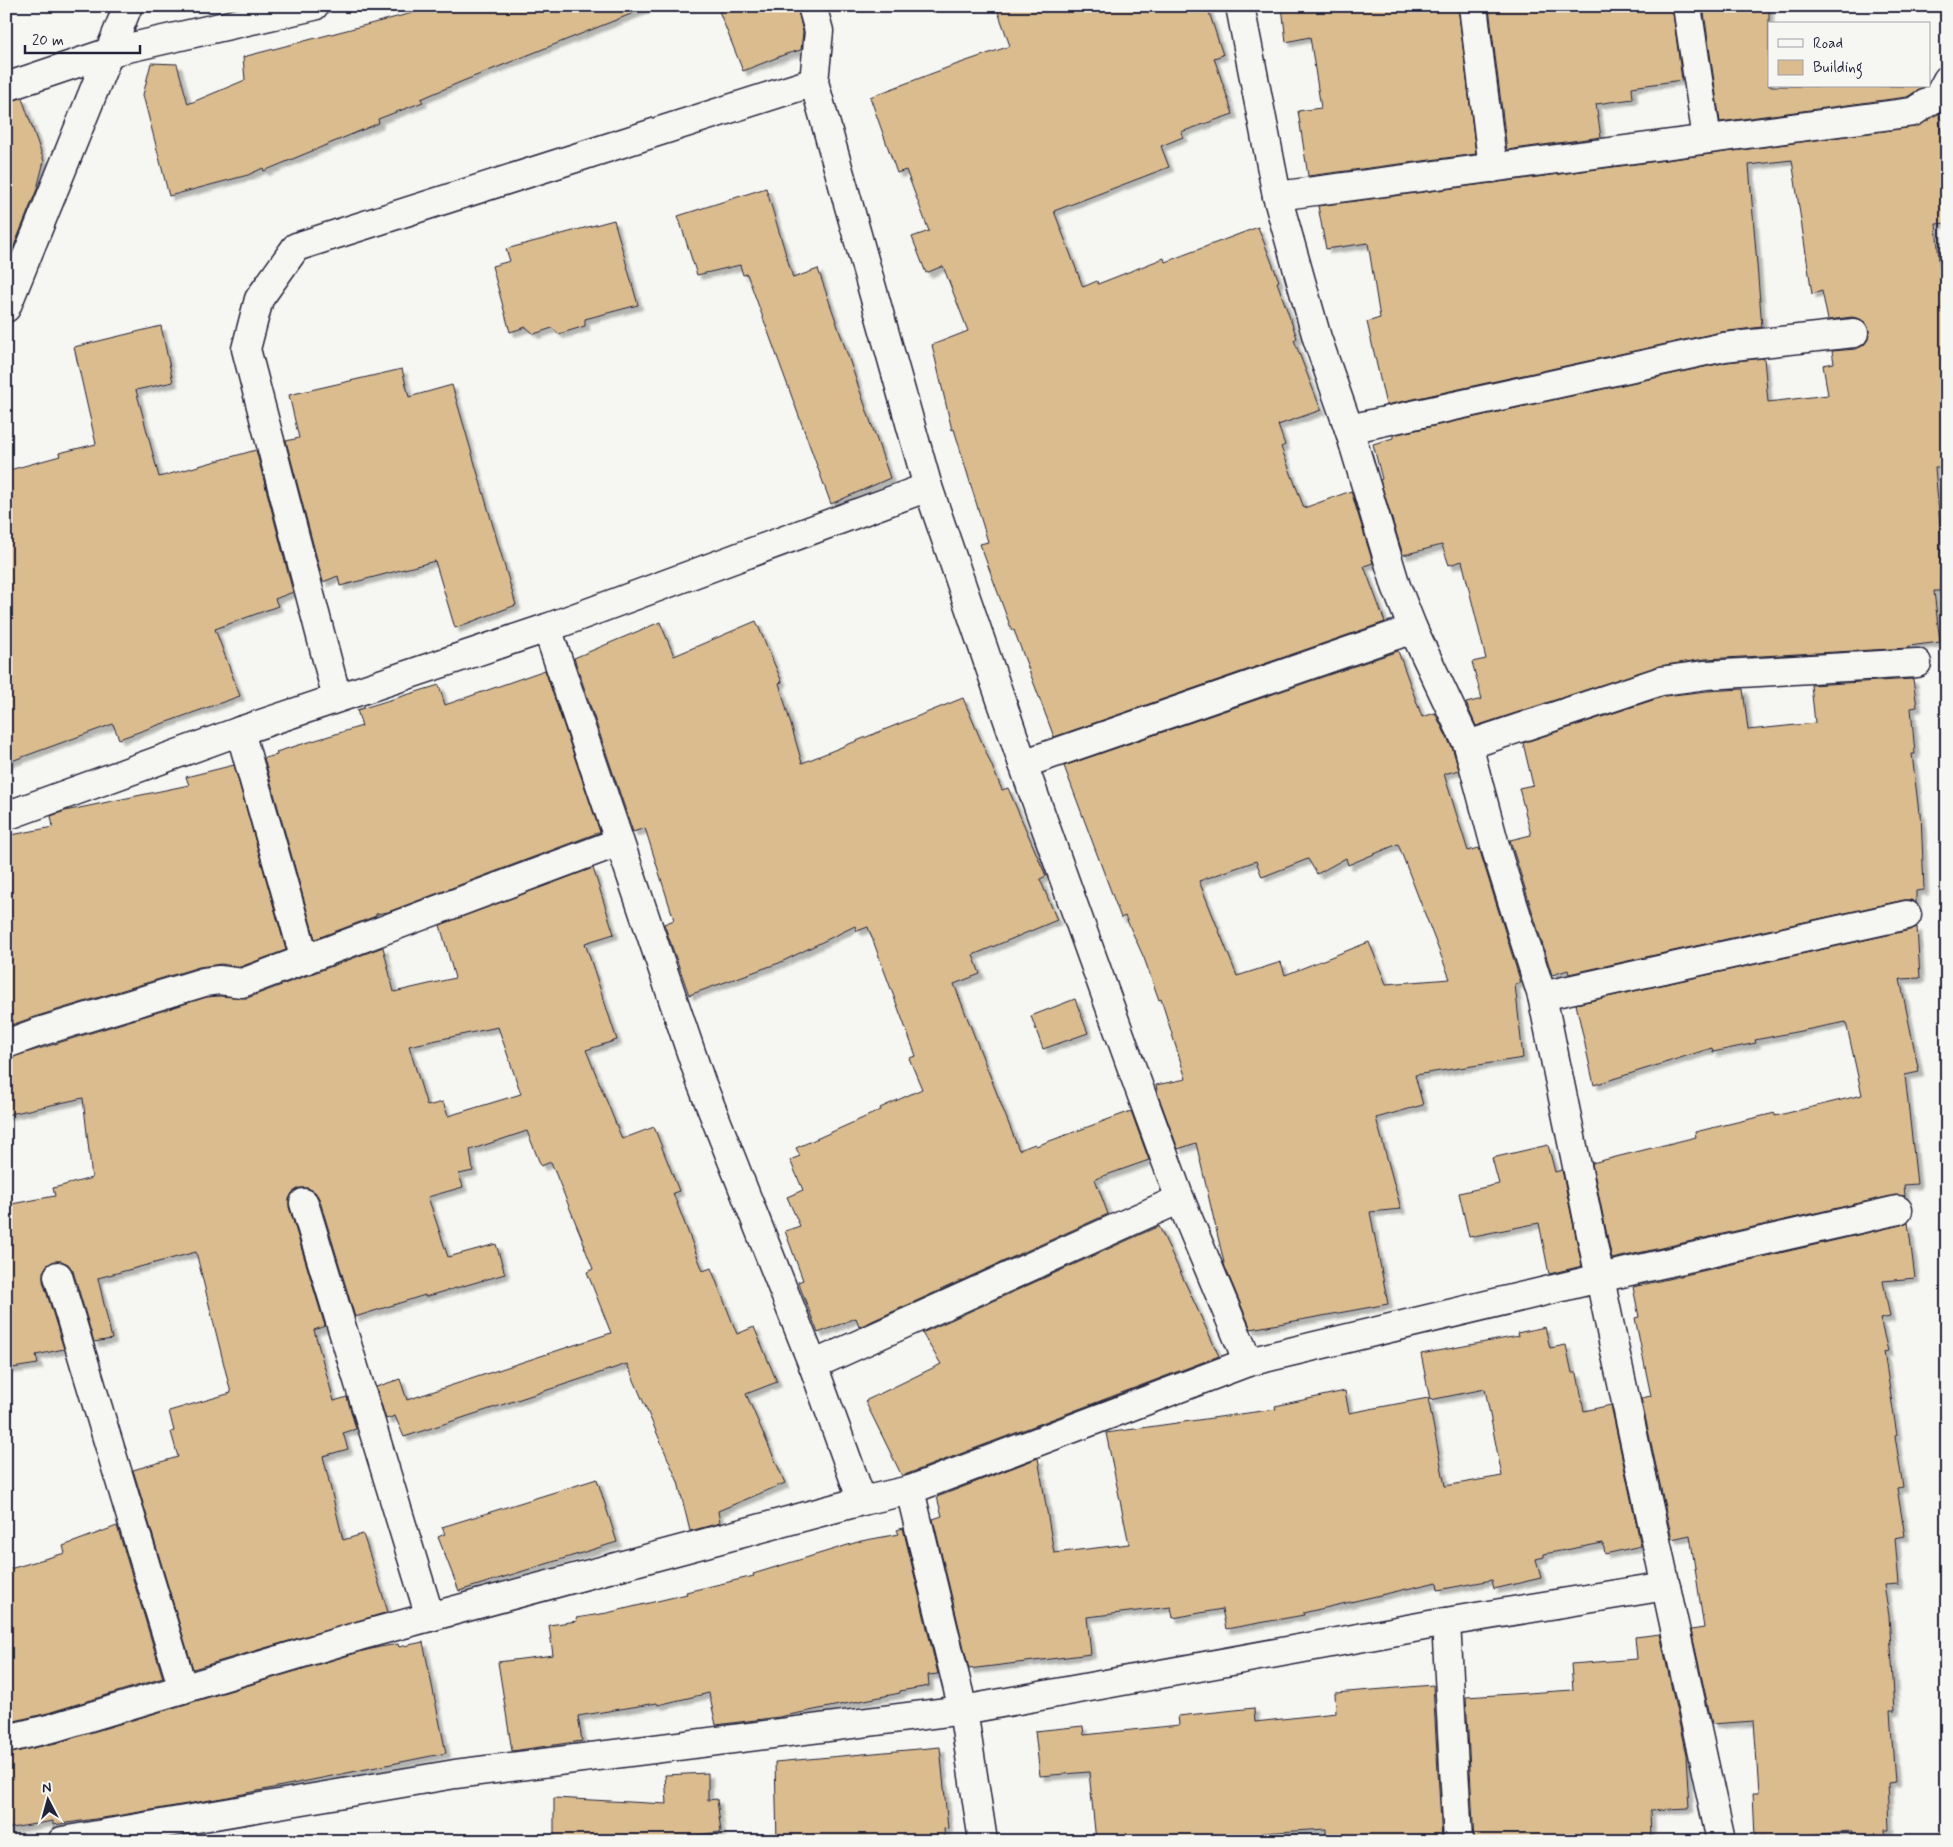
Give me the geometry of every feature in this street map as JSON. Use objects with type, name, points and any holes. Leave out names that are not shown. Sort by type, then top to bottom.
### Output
[{"type":"street","points":[[6,308],[128,6]]},
{"type":"street","points":[[6,86],[110,52],[314,6]]},
{"type":"street","points":[[812,6],[819,31],[814,82],[928,487],[1023,764],[1180,1199],[1248,1362]]},
{"type":"street","points":[[1240,6],[1277,196],[1318,338],[1349,429],[1396,586],[1468,745],[1497,853],[1542,996],[1600,1278],[1721,1841]]},
{"type":"street","points":[[1473,6],[1493,168]]},
{"type":"street","points":[[1687,6],[1708,139]]},
{"type":"street","points":[[1277,196],[1913,112],[1939,95],[1947,80]]},
{"type":"street","points":[[337,698],[246,349],[259,299],[296,247],[814,82]]},
{"type":"street","points":[[1349,429],[1724,347],[1854,333]]},
{"type":"street","points":[[6,816],[240,731],[547,628],[928,487]]},
{"type":"street","points":[[547,628],[701,1082],[813,1365],[862,1501]]},
{"type":"street","points":[[1023,764],[1414,629]]},
{"type":"street","points":[[1468,745],[1661,681],[1706,675],[1917,663]]},
{"type":"street","points":[[240,731],[305,960]]},
{"type":"street","points":[[6,1044],[39,1032],[204,982],[219,980],[242,983],[619,842]]},
{"type":"street","points":[[1542,996],[1907,915]]},
{"type":"street","points":[[813,1365],[1180,1199]]},
{"type":"street","points":[[304,1203],[430,1617]]},
{"type":"street","points":[[6,1739],[52,1728],[359,1636],[862,1501],[910,1490],[1248,1362],[1600,1278],[1898,1210]]},
{"type":"street","points":[[58,1276],[183,1688]]},
{"type":"street","points":[[910,1490],[963,1710],[983,1841]]},
{"type":"street","points":[[62,1841],[455,1774],[963,1710],[1446,1622],[1666,1586]]},
{"type":"street","points":[[1446,1622],[1458,1841]]},
{"type":"building","points":[[439,6],[646,8],[463,81],[421,99],[423,102],[378,119],[379,123],[264,171],[263,168],[248,175],[169,196],[143,95],[151,63],[177,64],[188,104],[245,80],[243,57]]},
{"type":"building","points":[[717,6],[797,6],[803,32],[801,50],[743,71]]},
{"type":"building","points":[[996,6],[1207,6],[1223,55],[1214,58],[1233,114],[1181,132],[1183,137],[1161,146],[1169,167],[1054,211],[1083,287],[1097,281],[1098,284],[1164,258],[1165,262],[1258,227],[1279,281],[1277,282],[1297,338],[1294,340],[1321,410],[1278,425],[1285,445],[1281,447],[1304,508],[1351,491],[1373,563],[1364,566],[1385,622],[1054,737],[980,544],[988,542],[954,429],[952,430],[932,345],[968,331],[943,266],[926,273],[912,237],[929,231],[906,170],[897,173],[870,97],[1010,46]]},
{"type":"building","points":[[1282,6],[1458,6],[1476,154],[1308,176],[1298,111],[1321,108],[1310,37],[1286,42]]},
{"type":"building","points":[[1498,6],[1672,6],[1682,80],[1632,87],[1633,99],[1596,104],[1601,137],[1507,150],[1489,8]]},
{"type":"building","points":[[1703,6],[1769,6],[1768,88],[1921,88],[1907,97],[1720,122]]},
{"type":"building","points":[[22,98],[44,161],[37,189],[6,266],[6,102]]},
{"type":"building","points":[[1939,113],[1947,183],[1947,223],[1936,224],[1942,296],[1945,296],[1947,317],[1947,460],[1941,461],[1942,467],[1935,467],[1941,537],[1940,591],[1934,591],[1940,642],[1909,646],[1909,648],[1705,659],[1659,666],[1476,726],[1466,703],[1482,699],[1472,662],[1486,659],[1462,561],[1449,565],[1442,545],[1403,555],[1380,480],[1382,479],[1373,444],[1393,438],[1393,435],[1727,362],[1764,358],[1768,402],[1828,395],[1823,365],[1834,363],[1832,351],[1856,349],[1864,345],[1868,339],[1869,331],[1866,323],[1860,319],[1852,317],[1828,320],[1822,291],[1812,294],[1792,160],[1749,165],[1762,327],[1721,332],[1386,405],[1367,322],[1380,318],[1368,243],[1326,249],[1318,206],[1915,127]]},
{"type":"building","points":[[766,188],[793,278],[818,269],[890,478],[831,504],[747,274],[743,275],[740,265],[697,275],[678,216]]},
{"type":"building","points":[[614,220],[638,305],[585,319],[585,326],[559,334],[552,328],[534,334],[526,327],[510,332],[492,266],[510,261],[506,249]]},
{"type":"building","points":[[161,326],[173,382],[136,390],[159,477],[256,450],[293,592],[275,599],[278,606],[215,629],[240,696],[119,739],[113,724],[6,763],[6,471],[60,456],[59,453],[96,444],[74,347]]},
{"type":"building","points":[[402,369],[409,397],[452,385],[516,605],[455,628],[435,561],[340,586],[338,576],[323,582],[286,441],[299,438],[289,395]]},
{"type":"building","points":[[756,621],[782,682],[779,683],[802,763],[963,698],[1002,790],[1008,788],[1046,876],[1040,879],[1057,920],[973,955],[980,974],[954,984],[1019,1150],[1035,1144],[1036,1146],[1131,1111],[1149,1160],[1095,1179],[1108,1214],[859,1327],[856,1318],[818,1333],[798,1282],[803,1280],[785,1231],[800,1226],[787,1197],[803,1190],[790,1160],[800,1156],[796,1148],[881,1110],[880,1108],[922,1089],[909,1058],[916,1056],[868,927],[857,931],[855,926],[779,963],[689,995],[664,924],[674,920],[645,828],[633,832],[574,658],[660,622],[674,656]]},
{"type":"building","points":[[1398,651],[1422,717],[1435,713],[1453,750],[1459,770],[1444,774],[1468,851],[1479,848],[1521,983],[1515,984],[1523,1058],[1415,1075],[1423,1105],[1376,1118],[1401,1209],[1370,1212],[1388,1304],[1251,1329],[1225,1267],[1196,1143],[1178,1149],[1158,1095],[1156,1085],[1186,1079],[1161,999],[1159,1000],[1144,958],[1125,916],[1121,918],[1064,766]],"holes":[[[1398,844],[1450,979],[1386,984],[1369,942],[1285,975],[1281,962],[1237,976],[1199,881],[1256,861],[1262,877],[1308,859],[1317,874],[1346,858],[1348,865]]]},
{"type":"building","points":[[545,670],[600,832],[388,912],[376,914],[376,916],[315,939],[264,758],[277,755],[276,752],[362,726],[357,710],[439,685],[445,705]]},
{"type":"building","points":[[1913,679],[1917,707],[1911,708],[1915,754],[1912,754],[1919,813],[1921,813],[1924,890],[1916,891],[1916,903],[1911,900],[1904,900],[1569,974],[1568,970],[1552,975],[1510,840],[1531,835],[1519,788],[1533,785],[1523,743],[1665,696],[1707,691],[1743,689],[1748,730],[1815,723],[1811,685]]},
{"type":"building","points":[[234,765],[286,950],[240,967],[221,964],[199,967],[6,1027],[6,836],[53,827],[51,816],[65,811],[189,785],[186,777]]},
{"type":"building","points":[[593,868],[614,934],[585,943],[617,1040],[586,1050],[622,1139],[654,1127],[679,1191],[673,1193],[703,1271],[711,1268],[737,1334],[754,1327],[777,1382],[746,1394],[785,1483],[718,1511],[720,1523],[690,1531],[678,1482],[627,1364],[404,1437],[395,1416],[386,1419],[376,1387],[400,1379],[407,1400],[611,1333],[587,1272],[593,1269],[585,1246],[551,1162],[541,1166],[527,1131],[470,1150],[473,1171],[459,1174],[463,1187],[428,1197],[448,1257],[496,1244],[505,1274],[425,1297],[425,1295],[355,1317],[319,1198],[315,1192],[308,1188],[299,1188],[292,1193],[289,1199],[289,1207],[325,1326],[314,1330],[334,1401],[347,1397],[356,1429],[343,1433],[348,1449],[323,1456],[343,1540],[363,1534],[388,1612],[193,1669],[133,1470],[178,1457],[171,1432],[174,1431],[169,1411],[231,1393],[196,1252],[98,1278],[112,1339],[94,1342],[73,1271],[68,1264],[61,1261],[54,1261],[47,1265],[43,1272],[43,1281],[64,1349],[36,1355],[38,1364],[6,1369],[6,1205],[55,1196],[53,1188],[92,1178],[83,1098],[6,1115],[6,1059],[207,997],[247,998],[383,947],[394,992],[455,978],[440,925]],"holes":[[[498,1027],[521,1094],[448,1116],[443,1102],[427,1106],[409,1046]]]},
{"type":"building","points":[[1917,927],[1920,978],[1900,979],[1919,1072],[1905,1075],[1917,1184],[1904,1185],[1905,1196],[1895,1195],[1612,1259],[1592,1163],[1696,1137],[1695,1132],[1775,1113],[1775,1116],[1862,1095],[1846,1022],[1755,1040],[1756,1043],[1713,1052],[1712,1048],[1594,1085],[1576,1004]]},
{"type":"building","points":[[1075,999],[1088,1033],[1043,1049],[1031,1016]]},
{"type":"building","points":[[1548,1145],[1555,1172],[1562,1170],[1582,1266],[1549,1274],[1539,1223],[1469,1237],[1459,1193],[1499,1184],[1492,1158]]},
{"type":"building","points":[[1908,1222],[1915,1278],[1883,1281],[1890,1317],[1880,1319],[1888,1351],[1884,1352],[1903,1487],[1897,1488],[1905,1536],[1895,1538],[1899,1584],[1884,1585],[1889,1615],[1895,1711],[1890,1711],[1895,1782],[1888,1783],[1890,1830],[1886,1830],[1887,1841],[1852,1841],[1852,1832],[1755,1838],[1753,1793],[1759,1793],[1754,1721],[1712,1724],[1691,1630],[1704,1628],[1690,1535],[1672,1539],[1641,1398],[1651,1396],[1635,1318],[1639,1317],[1633,1287]]},
{"type":"building","points":[[1159,1226],[1219,1356],[902,1476],[865,1401],[941,1364],[922,1333]]},
{"type":"building","points":[[1545,1327],[1550,1348],[1566,1345],[1572,1373],[1577,1373],[1584,1411],[1611,1405],[1641,1546],[1605,1554],[1603,1543],[1544,1554],[1544,1557],[1536,1559],[1541,1578],[1494,1589],[1492,1580],[1438,1590],[1437,1582],[1303,1613],[1304,1615],[1226,1629],[1222,1609],[1173,1618],[1171,1607],[1087,1617],[1091,1654],[969,1669],[933,1519],[942,1516],[937,1497],[1038,1458],[1054,1553],[1129,1544],[1106,1433],[1276,1409],[1275,1406],[1345,1391],[1349,1413],[1428,1398],[1445,1486],[1502,1476],[1485,1389],[1430,1400],[1421,1354],[1518,1336],[1517,1333]]},
{"type":"building","points":[[597,1479],[617,1542],[459,1591],[438,1537],[445,1534],[442,1527]]},
{"type":"building","points":[[117,1526],[163,1678],[48,1713],[6,1723],[6,1570],[65,1553],[63,1546]]},
{"type":"building","points":[[903,1528],[938,1674],[928,1675],[929,1686],[779,1717],[716,1725],[709,1693],[658,1705],[657,1703],[578,1716],[582,1741],[512,1751],[498,1662],[553,1655],[549,1625],[577,1621],[576,1618],[607,1613],[754,1576],[753,1574],[861,1541],[899,1534],[897,1530]]},
{"type":"building","points":[[1660,1634],[1686,1755],[1689,1808],[1650,1810],[1651,1841],[1474,1841],[1466,1697],[1573,1690],[1571,1664],[1637,1659],[1635,1637]]},
{"type":"building","points":[[423,1642],[446,1753],[228,1797],[116,1816],[53,1825],[53,1821],[6,1829],[6,1754],[56,1743],[363,1651],[398,1644],[399,1647]]},
{"type":"building","points":[[1433,1685],[1442,1841],[1326,1841],[1326,1829],[1262,1833],[1262,1837],[1212,1839],[1212,1841],[1096,1841],[1089,1772],[1040,1776],[1035,1731],[1083,1726],[1084,1735],[1179,1725],[1178,1716],[1254,1708],[1255,1722],[1336,1713],[1335,1693]]},
{"type":"building","points":[[940,1747],[948,1828],[944,1829],[945,1841],[777,1841],[775,1762]]},
{"type":"building","points":[[708,1773],[708,1800],[717,1799],[721,1832],[665,1839],[665,1841],[554,1841],[554,1798],[667,1804],[665,1775]]}]
